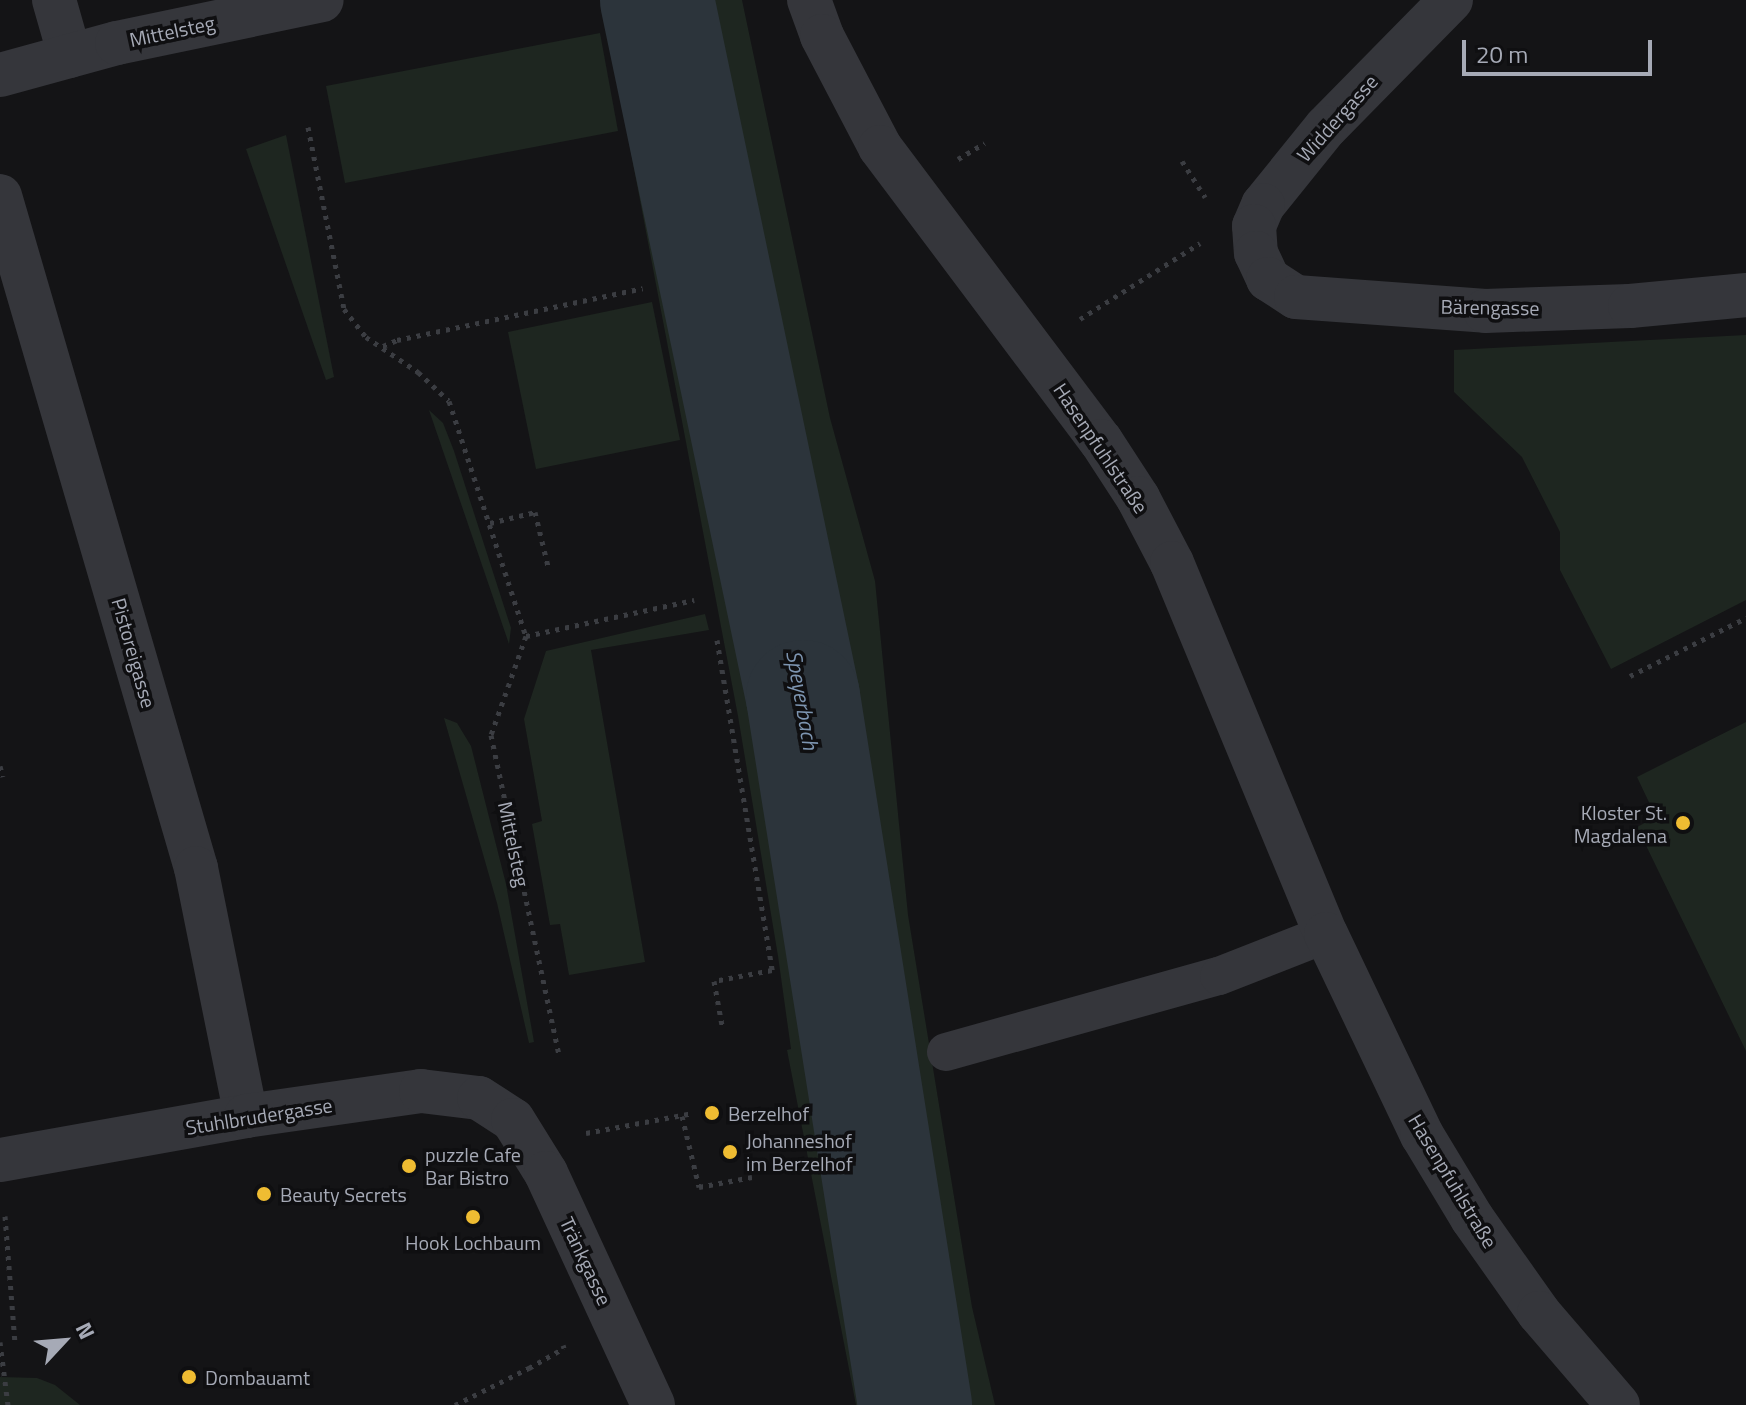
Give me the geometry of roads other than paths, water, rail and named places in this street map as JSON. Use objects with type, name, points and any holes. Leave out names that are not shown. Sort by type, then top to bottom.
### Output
[{"type":"street","points":[[54,0],[70,56]]},
{"type":"street","name":"Mittelsteg","points":[[0,75],[70,56],[322,0]]},
{"type":"street","name":"Hasenpfuhlstraße","points":[[809,0],[822,36],[880,147],[1101,441],[1138,498],[1172,563],[1326,934],[1422,1135],[1472,1218],[1539,1313],[1618,1405]]},
{"type":"street","name":"Widdergasse","points":[[1255,240],[1263,205],[1326,127],[1451,0]]},
{"type":"street","name":"Pistoreigasse","points":[[0,196],[196,868],[246,1116]]},
{"type":"street","name":"Bärengasse","points":[[1255,240],[1268,279],[1296,297],[1485,311],[1630,306],[1746,295]]},
{"type":"street","name":"Stuhlbrudergasse","points":[[0,1160],[246,1116],[421,1091],[479,1098],[522,1135]]},
{"type":"street","name":"Tränkgasse","points":[[522,1135],[546,1173],[653,1405]]},
{"type":"lane","points":[[946,1052],[1219,976],[1326,934]]},
{"type":"waterway","name":"Speyerbach","points":[[657,0],[803,697],[915,1405]]},
{"type":"place","name":"Kloster St. Magdalena","points":[[1683,823]]},
{"type":"place","name":"Berzelhof","points":[[712,1113]]},
{"type":"place","name":"Johanneshof im Berzelhof","points":[[730,1152]]},
{"type":"place","name":"puzzle Cafe Bar Bistro","points":[[409,1166]]},
{"type":"place","name":"Beauty Secrets","points":[[264,1194]]},
{"type":"place","name":"Hook Lochbaum","points":[[473,1217]]},
{"type":"place","name":"Dombauamt","points":[[189,1377]]}]
